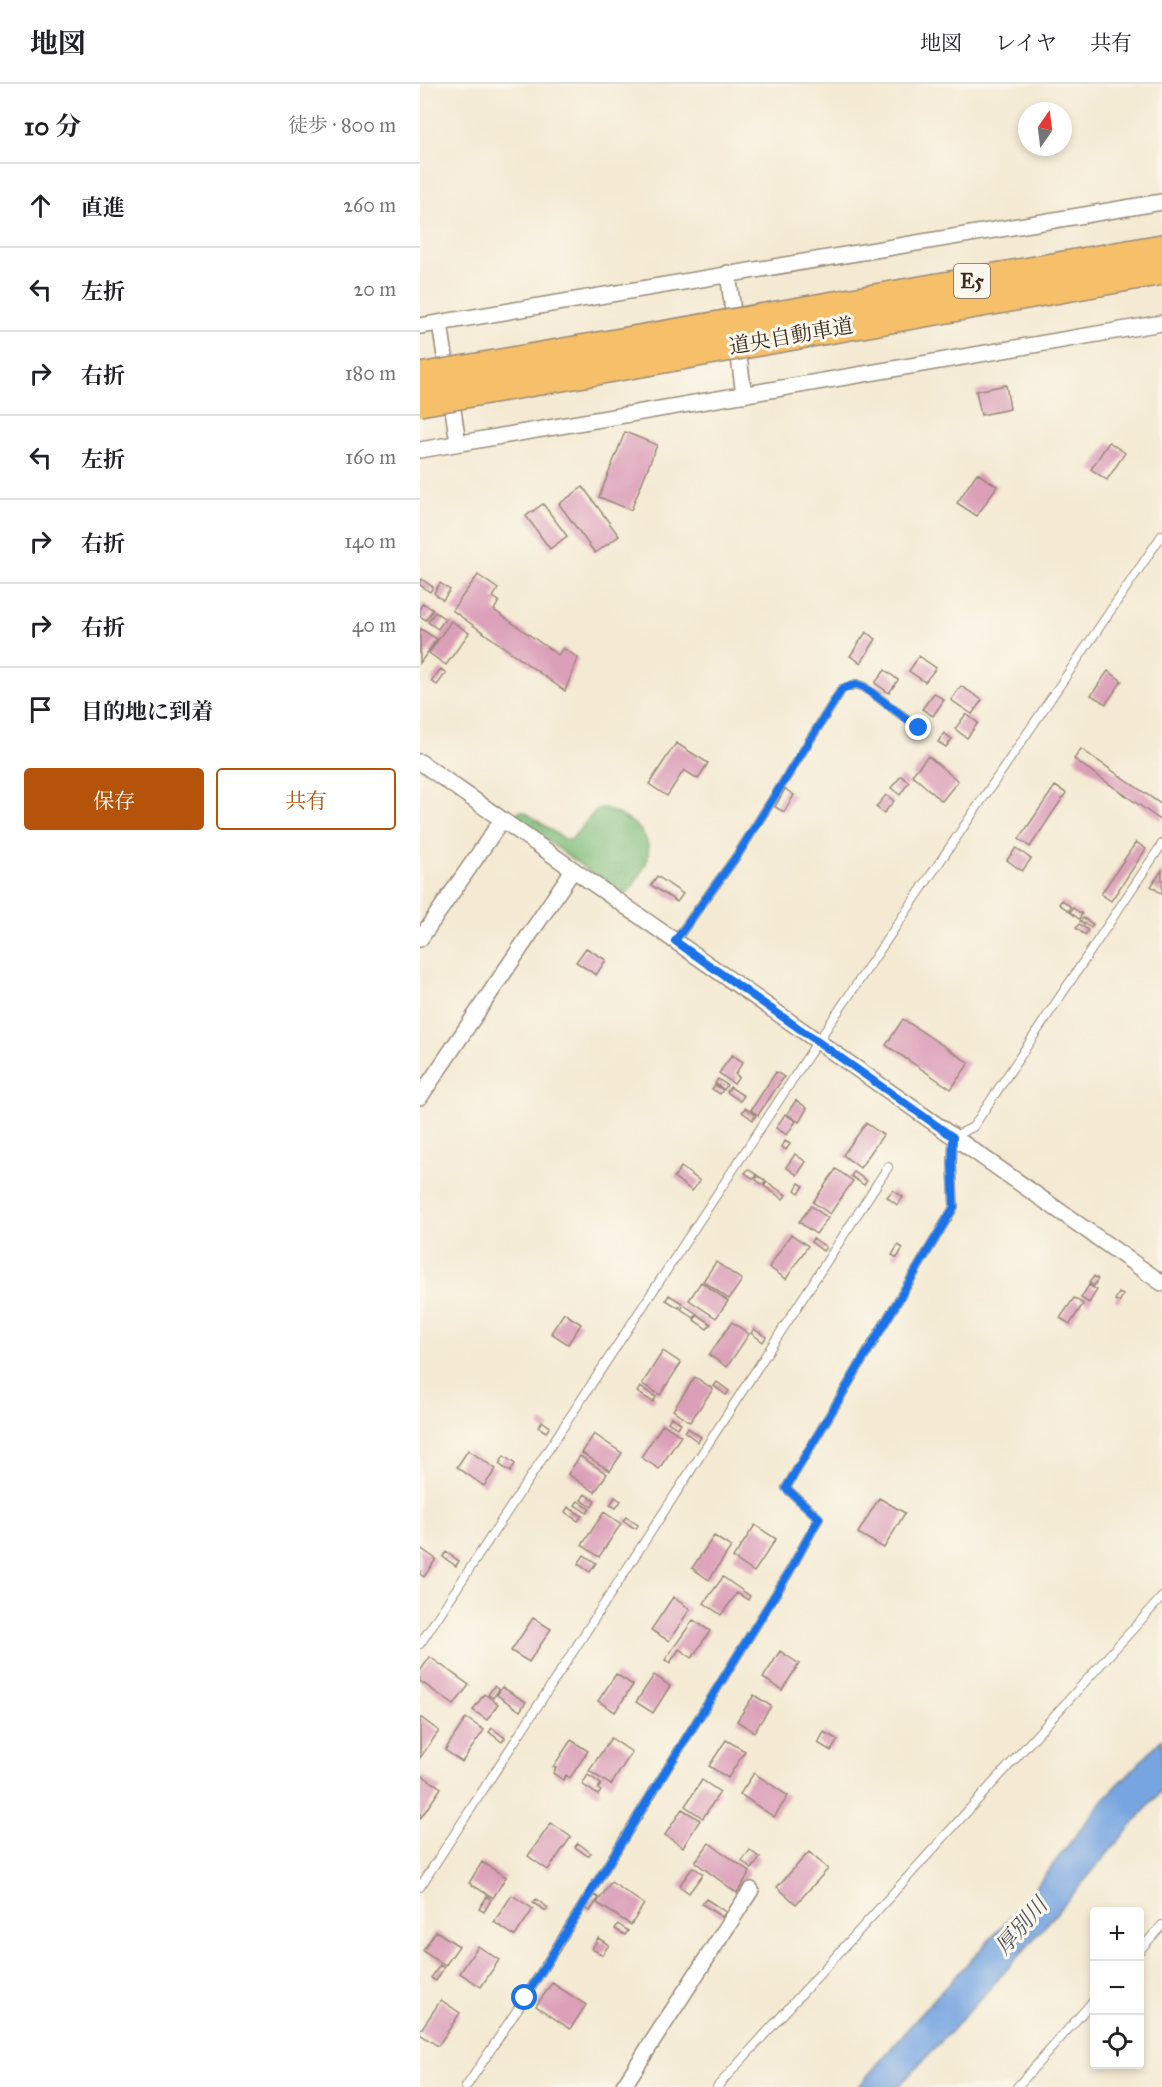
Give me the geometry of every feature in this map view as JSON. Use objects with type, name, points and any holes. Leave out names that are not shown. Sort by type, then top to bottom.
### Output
[{"type":"highway","name":"道央自動車道","points":[[420,402],[1162,248]]},
{"type":"highway","name":"道央自動車道","points":[[420,377],[1162,272]]},
{"type":"street","points":[[420,326],[1162,202]]},
{"type":"street","points":[[728,273],[744,395]]},
{"type":"street","points":[[440,323],[459,443]]},
{"type":"street","points":[[420,450],[1162,323]]},
{"type":"street","points":[[420,762],[953,1137],[1158,1277]]},
{"type":"street","points":[[420,939],[502,820]]},
{"type":"street","points":[[420,1097],[573,870]]},
{"type":"street","points":[[623,2087],[751,1890]]},
{"type":"lane","points":[[420,1644],[818,1041],[1162,535]]},
{"type":"lane","points":[[675,941],[738,854],[842,689],[856,684],[864,687],[919,728]]},
{"type":"lane","points":[[466,2087],[525,1998],[776,1594],[819,1518],[786,1488],[954,1207],[953,1137],[973,1127],[1162,844]]},
{"type":"lane","points":[[420,1887],[888,1167]]},
{"type":"lane","points":[[717,2087],[1162,1597]]},
{"type":"lane","points":[[1144,1945],[1162,1925]]},
{"type":"lane","points":[[1017,2087],[1090,2006]]},
{"type":"green space","points":[[603,808],[635,825],[646,839],[647,861],[630,891],[621,893],[615,890],[515,817],[519,811],[525,812],[564,839],[571,840],[596,810]]},
{"type":"water","name":"厚別川","points":[[1162,1739],[1162,1790],[1032,1941],[898,2087],[858,2087],[923,2011],[1020,1907],[1104,1799]]},
{"type":"building","points":[[1006,385],[1010,409],[981,415],[976,391]]},
{"type":"building","points":[[625,432],[657,445],[631,510],[599,497]]},
{"type":"building","points":[[1109,442],[1125,453],[1107,480],[1091,469]]},
{"type":"building","points":[[977,473],[997,486],[977,516],[957,503]]},
{"type":"building","points":[[583,487],[619,536],[595,553],[559,504]]},
{"type":"building","points":[[543,504],[567,536],[550,549],[526,516]]},
{"type":"building","points":[[478,575],[498,589],[493,597],[499,601],[494,610],[558,655],[563,648],[578,658],[565,691],[452,610]]},
{"type":"building","points":[[420,578],[433,587],[430,592],[420,585]]},
{"type":"building","points":[[440,583],[450,590],[443,600],[434,593]]},
{"type":"building","points":[[423,603],[433,610],[426,620],[420,616]]},
{"type":"building","points":[[435,612],[445,619],[438,629],[428,622]]},
{"type":"building","points":[[451,621],[469,633],[446,665],[429,653]]},
{"type":"building","points":[[420,630],[437,639],[420,663]]},
{"type":"building","points":[[866,632],[876,639],[861,663],[850,656]]},
{"type":"building","points":[[919,656],[936,668],[925,682],[909,671]]},
{"type":"building","points":[[441,669],[446,673],[437,685],[431,681]]},
{"type":"building","points":[[885,670],[898,680],[889,693],[875,683]]},
{"type":"building","points":[[1108,671],[1122,681],[1106,704],[1091,695]]},
{"type":"building","points":[[961,686],[982,700],[972,714],[951,700]]},
{"type":"building","points":[[934,693],[944,700],[933,716],[922,709]]},
{"type":"building","points":[[966,714],[978,723],[967,738],[955,729]]},
{"type":"building","points":[[944,733],[952,739],[946,747],[938,742]]},
{"type":"building","points":[[676,743],[708,763],[698,779],[684,770],[667,796],[649,784]]},
{"type":"building","points":[[1081,749],[1162,805],[1162,821],[1074,759]]},
{"type":"building","points":[[928,756],[958,781],[942,801],[912,775]]},
{"type":"building","points":[[901,776],[909,782],[900,795],[891,788]]},
{"type":"building","points":[[1055,786],[1066,793],[1030,847],[1019,839]]},
{"type":"building","points":[[785,789],[794,795],[784,812],[775,807]]},
{"type":"building","points":[[886,795],[894,801],[884,813],[876,807]]},
{"type":"building","points":[[1136,842],[1146,849],[1111,901],[1101,894]]},
{"type":"building","points":[[1016,848],[1031,859],[1022,871],[1007,860]]},
{"type":"building","points":[[1162,870],[1162,894],[1151,886]]},
{"type":"building","points":[[657,876],[683,894],[677,902],[651,885]]},
{"type":"building","points":[[1062,900],[1071,907],[1069,911],[1059,904]]},
{"type":"building","points":[[1073,908],[1082,914],[1079,919],[1070,912]]},
{"type":"building","points":[[1083,918],[1093,924],[1091,928],[1080,921]]},
{"type":"building","points":[[1079,924],[1088,930],[1085,935],[1076,928]]},
{"type":"building","points":[[586,948],[606,960],[596,975],[576,962]]},
{"type":"building","points":[[903,1019],[969,1063],[951,1089],[886,1045]]},
{"type":"building","points":[[732,1055],[743,1062],[735,1074],[739,1077],[734,1084],[719,1073]]},
{"type":"building","points":[[776,1072],[784,1077],[758,1115],[751,1110]]},
{"type":"building","points":[[718,1079],[727,1085],[724,1090],[715,1083]]},
{"type":"building","points":[[715,1085],[723,1090],[720,1094],[712,1089]]},
{"type":"building","points":[[730,1087],[744,1096],[740,1101],[727,1092]]},
{"type":"building","points":[[796,1100],[807,1108],[799,1122],[787,1114]]},
{"type":"building","points":[[745,1108],[756,1115],[753,1120],[742,1112]]},
{"type":"building","points":[[785,1114],[796,1121],[787,1135],[776,1128]]},
{"type":"building","points":[[866,1123],[883,1135],[860,1168],[843,1155]]},
{"type":"building","points":[[785,1141],[790,1144],[786,1150],[782,1147]]},
{"type":"building","points":[[795,1154],[806,1162],[797,1175],[786,1167]]},
{"type":"building","points":[[681,1167],[700,1181],[692,1191],[674,1177]]},
{"type":"building","points":[[748,1169],[757,1175],[754,1179],[745,1173]]},
{"type":"building","points":[[836,1169],[853,1181],[830,1214],[813,1202]]},
{"type":"building","points":[[854,1172],[867,1181],[864,1185],[851,1176]]},
{"type":"building","points":[[758,1176],[766,1181],[763,1185],[756,1180]]},
{"type":"building","points":[[767,1182],[786,1195],[783,1199],[764,1186]]},
{"type":"building","points":[[799,1183],[804,1186],[799,1193],[795,1190]]},
{"type":"building","points":[[893,1190],[903,1197],[897,1205],[887,1197]]},
{"type":"building","points":[[811,1206],[828,1218],[816,1234],[799,1222]]},
{"type":"building","points":[[791,1234],[808,1246],[786,1279],[769,1267]]},
{"type":"building","points":[[813,1238],[826,1247],[823,1251],[811,1242]]},
{"type":"building","points":[[898,1245],[903,1248],[897,1258],[892,1255]]},
{"type":"building","points":[[716,1262],[742,1280],[729,1299],[703,1281]]},
{"type":"building","points":[[1094,1276],[1098,1279],[1094,1286],[1089,1283]]},
{"type":"building","points":[[701,1282],[728,1301],[716,1318],[689,1300]]},
{"type":"building","points":[[1089,1285],[1097,1290],[1089,1303],[1081,1298]]},
{"type":"building","points":[[1119,1293],[1123,1295],[1119,1302],[1115,1300]]},
{"type":"building","points":[[669,1295],[682,1303],[679,1308],[666,1300]]},
{"type":"building","points":[[1074,1298],[1083,1304],[1070,1324],[1060,1318]]},
{"type":"building","points":[[684,1305],[697,1314],[694,1318],[681,1309]]},
{"type":"building","points":[[564,1313],[581,1324],[568,1344],[551,1333]]},
{"type":"building","points":[[698,1315],[711,1324],[707,1329],[694,1320]]},
{"type":"building","points":[[732,1322],[749,1334],[727,1367],[709,1355]]},
{"type":"building","points":[[754,1329],[766,1337],[763,1342],[751,1333]]},
{"type":"building","points":[[663,1351],[681,1363],[660,1395],[642,1384]]},
{"type":"building","points":[[695,1377],[713,1389],[690,1422],[673,1410]]},
{"type":"building","points":[[717,1382],[729,1391],[726,1395],[714,1386]]},
{"type":"building","points":[[640,1387],[656,1397],[653,1402],[637,1392]]},
{"type":"building","points":[[671,1417],[681,1423],[677,1428],[668,1422]]},
{"type":"building","points":[[542,1421],[550,1427],[546,1432],[538,1427]]},
{"type":"building","points":[[663,1424],[681,1436],[659,1469],[641,1457]]},
{"type":"building","points":[[688,1428],[701,1437],[698,1442],[685,1432]]},
{"type":"building","points":[[594,1434],[622,1453],[610,1471],[582,1453]]},
{"type":"building","points":[[468,1450],[496,1469],[484,1486],[457,1467]]},
{"type":"building","points":[[504,1456],[515,1464],[510,1472],[499,1464]]},
{"type":"building","points":[[580,1456],[607,1474],[595,1492],[568,1474]]},
{"type":"building","points":[[585,1494],[595,1501],[592,1507],[581,1500]]},
{"type":"building","points":[[615,1497],[621,1501],[616,1508],[610,1505]]},
{"type":"building","points":[[879,1498],[905,1513],[884,1548],[858,1533]]},
{"type":"building","points":[[578,1501],[590,1509],[587,1513],[575,1505]]},
{"type":"building","points":[[568,1507],[582,1516],[578,1521],[565,1512]]},
{"type":"building","points":[[604,1512],[621,1524],[599,1557],[582,1545]]},
{"type":"building","points":[[626,1517],[638,1525],[636,1529],[623,1521]]},
{"type":"building","points":[[755,1525],[776,1539],[754,1572],[733,1558]]},
{"type":"building","points":[[714,1536],[731,1547],[709,1580],[692,1568]]},
{"type":"building","points":[[420,1548],[436,1559],[424,1577],[420,1574]]},
{"type":"building","points":[[446,1552],[459,1561],[456,1566],[443,1557]]},
{"type":"building","points":[[584,1555],[596,1563],[590,1572],[578,1564]]},
{"type":"building","points":[[723,1577],[750,1596],[748,1600],[737,1593],[721,1615],[704,1603]]},
{"type":"building","points":[[673,1597],[690,1609],[669,1641],[651,1630]]},
{"type":"building","points":[[533,1618],[551,1629],[529,1662],[511,1651]]},
{"type":"building","points":[[693,1620],[710,1631],[692,1658],[679,1649],[670,1663],[665,1660]]},
{"type":"building","points":[[780,1651],[799,1664],[782,1690],[763,1678]]},
{"type":"building","points":[[430,1657],[469,1685],[454,1705],[420,1681],[420,1671]]},
{"type":"building","points":[[616,1674],[633,1685],[615,1712],[598,1701]]},
{"type":"building","points":[[654,1675],[670,1686],[653,1713],[636,1702]]},
{"type":"building","points":[[494,1686],[499,1690],[493,1698],[488,1695]]},
{"type":"building","points":[[502,1687],[526,1702],[520,1711],[497,1695]]},
{"type":"building","points":[[484,1694],[498,1704],[487,1720],[473,1710]]},
{"type":"building","points":[[754,1695],[771,1706],[754,1732],[737,1721]]},
{"type":"building","points":[[420,1717],[439,1731],[420,1758]]},
{"type":"building","points":[[466,1718],[484,1730],[462,1762],[445,1750]]},
{"type":"building","points":[[492,1728],[505,1738],[502,1742],[489,1732]]},
{"type":"building","points":[[824,1732],[838,1740],[831,1751],[818,1743]]},
{"type":"building","points":[[611,1738],[632,1752],[611,1785],[589,1771]]},
{"type":"building","points":[[571,1740],[588,1751],[570,1778],[566,1775],[563,1780],[553,1773],[556,1768],[553,1767]]},
{"type":"building","points":[[726,1740],[745,1751],[728,1778],[709,1766]]},
{"type":"building","points":[[754,1773],[788,1796],[774,1817],[740,1794]]},
{"type":"building","points":[[588,1775],[601,1784],[598,1789],[601,1791],[598,1795],[582,1784]]},
{"type":"building","points":[[423,1776],[441,1788],[420,1819],[420,1780]]},
{"type":"building","points":[[702,1780],[720,1792],[703,1818],[685,1806]]},
{"type":"building","points":[[682,1809],[700,1820],[683,1847],[665,1835]]},
{"type":"building","points":[[551,1823],[571,1837],[548,1870],[528,1856]]},
{"type":"building","points":[[578,1843],[591,1853],[588,1856],[575,1847]]},
{"type":"building","points":[[709,1843],[750,1872],[737,1893],[695,1862]]},
{"type":"building","points":[[750,1850],[760,1858],[752,1869],[742,1861]]},
{"type":"building","points":[[809,1852],[828,1869],[796,1904],[777,1887]]},
{"type":"building","points":[[482,1862],[506,1877],[493,1898],[469,1883]]},
{"type":"building","points":[[693,1867],[703,1874],[689,1893],[679,1886]]},
{"type":"building","points":[[611,1882],[644,1904],[631,1925],[597,1903]]},
{"type":"building","points":[[512,1895],[533,1909],[515,1936],[494,1922]]},
{"type":"building","points":[[594,1895],[599,1898],[590,1911],[585,1909]]},
{"type":"building","points":[[487,1896],[491,1900],[484,1912],[479,1909]]},
{"type":"building","points":[[536,1899],[548,1908],[546,1911],[533,1903]]},
{"type":"building","points":[[706,1899],[726,1912],[722,1917],[702,1904]]},
{"type":"building","points":[[618,1924],[628,1931],[625,1935],[615,1929]]},
{"type":"building","points":[[436,1931],[459,1946],[445,1966],[423,1951]]},
{"type":"building","points":[[598,1938],[609,1945],[602,1955],[592,1949]]},
{"type":"building","points":[[478,1946],[499,1960],[481,1987],[460,1973]]},
{"type":"building","points":[[440,1965],[444,1968],[436,1981],[431,1978]]},
{"type":"building","points":[[552,1983],[586,2005],[570,2029],[536,2006]]},
{"type":"building","points":[[441,2000],[460,2013],[438,2046],[420,2034],[420,2031]]},
{"type":"route","points":[[525,1998],[788,1574],[819,1518],[786,1488],[954,1207],[953,1137],[675,941],[738,854],[842,689],[856,684],[864,687],[919,728]]}]
